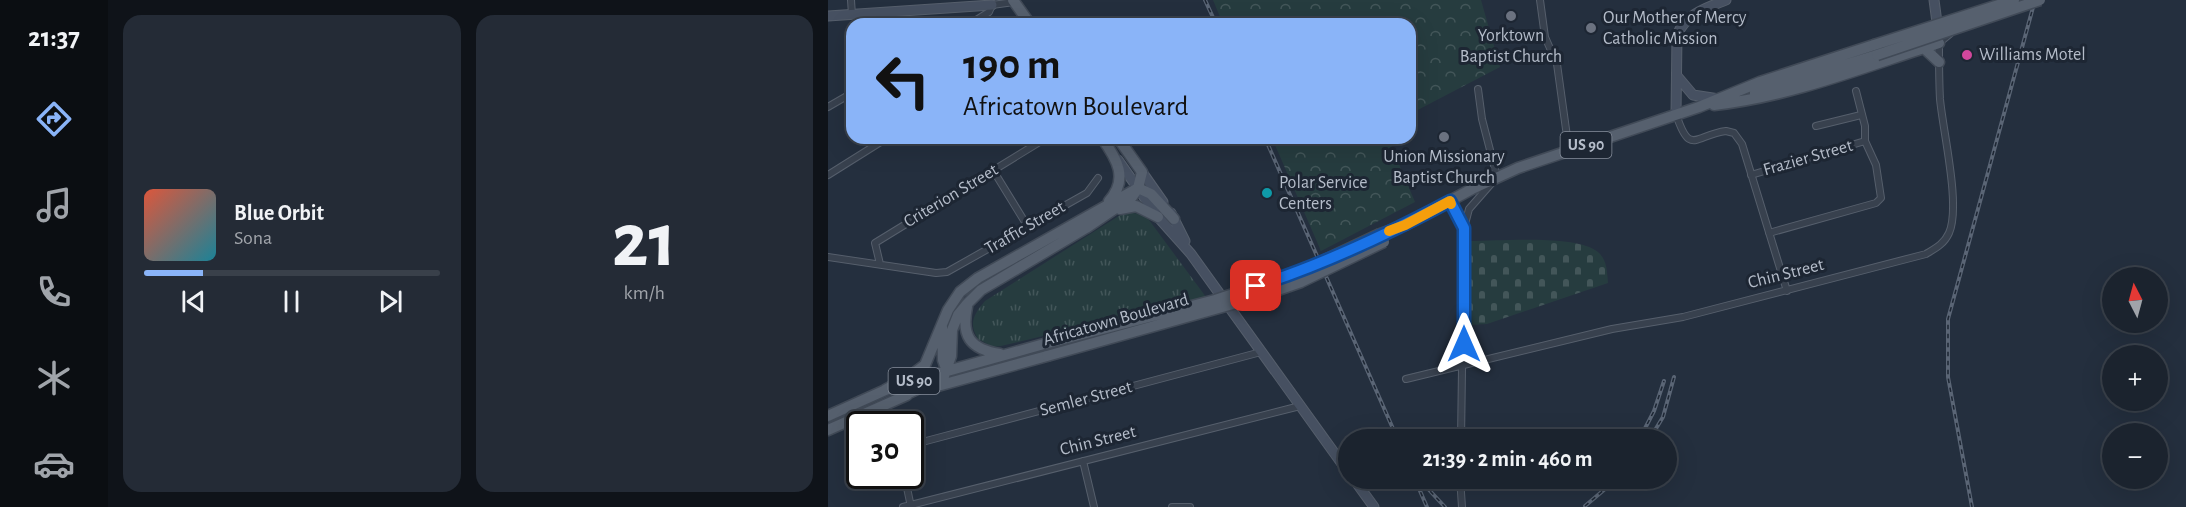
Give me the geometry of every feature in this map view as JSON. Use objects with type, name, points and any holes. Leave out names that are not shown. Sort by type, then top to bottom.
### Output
[{"type":"main road","name":"US 90","points":[[1876,50],[2014,0]]},
{"type":"main road","name":"US 90","points":[[1876,50],[2040,0]]},
{"type":"main road","points":[[1013,1],[1026,18]]},
{"type":"main road","points":[[1699,106],[1745,102],[1807,88],[1939,44]]},
{"type":"main road","points":[[1924,48],[1939,62]]},
{"type":"main road","name":"Africatown Boulevard","points":[[828,430],[903,396],[1258,297],[1301,282],[1497,177],[1719,99],[1752,94],[1876,50]]},
{"type":"main road","points":[[1106,144],[1118,160],[1119,182],[1109,208]]},
{"type":"main road","points":[[903,396],[933,383],[947,371],[952,330],[958,315],[981,290],[1138,188],[1142,172],[1122,144]]},
{"type":"main road","points":[[1138,188],[1151,194],[1174,219]]},
{"type":"main road","points":[[885,390],[925,365],[942,324],[960,292],[978,278],[1109,208],[1136,206],[1158,217]]},
{"type":"main road","name":"Africatown Boulevard","points":[[828,416],[885,390],[947,371],[1215,300],[1297,273],[1382,238]]},
{"type":"main road","points":[[967,304],[964,322],[970,339],[982,350],[1004,355]]},
{"type":"main road","points":[[942,324],[943,360],[947,371],[954,376],[967,378]]},
{"type":"street","points":[[851,0],[852,15]]},
{"type":"street","points":[[1540,0],[1545,37],[1557,64],[1569,151]]},
{"type":"street","points":[[1726,0],[1696,13],[1680,27],[1675,45],[1677,114],[1683,134],[1691,141],[1700,141],[1722,132],[1734,133],[1742,144],[1787,291]]},
{"type":"street","name":"Chin Street","points":[[1407,379],[1612,329],[1683,317],[1787,291],[1926,255],[1943,244],[1954,213],[1940,99],[1939,44],[1934,0]]},
{"type":"street","points":[[1939,44],[1963,22],[2033,0]]},
{"type":"street","points":[[828,16],[1013,1]]},
{"type":"street","points":[[979,18],[988,12],[992,4]]},
{"type":"street","points":[[1677,76],[1693,95],[1719,99]]},
{"type":"street","points":[[1461,429],[1464,228],[1469,209],[1497,177],[1478,88]]},
{"type":"street","points":[[1769,233],[1876,203],[1881,198],[1876,165],[1865,141],[1856,91]]},
{"type":"street","points":[[828,108],[846,97]]},
{"type":"street","points":[[1816,126],[1862,115]]},
{"type":"street","name":"Frazier Street","points":[[1751,175],[1865,141]]},
{"type":"street","points":[[828,175],[877,144]]},
{"type":"street","name":"Criterion Street","points":[[880,264],[875,243],[1036,144]]},
{"type":"street","points":[[1118,160],[1158,217],[1191,254],[1338,458]]},
{"type":"street","points":[[993,170],[1028,227]]},
{"type":"street","points":[[1142,172],[1174,219],[1191,254]]},
{"type":"street","name":"Traffic Street","points":[[880,264],[936,273],[947,272],[1087,193],[1098,178]]},
{"type":"street","points":[[1450,201],[1464,228]]},
{"type":"street","points":[[828,257],[880,264]]},
{"type":"street","name":"Semler Street","points":[[924,442],[1261,352]]},
{"type":"street","name":"Chin Street","points":[[903,507],[1300,406]]},
{"type":"street","points":[[1083,461],[1094,507]]},
{"type":"street","points":[[907,489],[911,506]]},
{"type":"street","points":[[1361,489],[1374,507]]},
{"type":"street","points":[[1461,489],[1462,507]]},
{"type":"street","points":[[1172,507],[1190,507]]},
{"type":"green space","points":[[1213,0],[1481,0],[1500,67],[1416,111],[1416,18],[1220,18]]},
{"type":"green space","points":[[1275,144],[1391,144],[1415,202],[1321,251]]},
{"type":"green space","points":[[1125,212],[1141,214],[1149,220],[1206,297],[1001,346],[993,347],[978,339],[973,323],[978,310],[985,301]]},
{"type":"green space","points":[[1535,240],[1584,245],[1602,256],[1606,265],[1608,283],[1487,324],[1471,325],[1471,241]]},
{"type":"railway","points":[[1205,0],[1213,18]]},
{"type":"railway","points":[[1972,507],[1948,377],[1948,319],[2035,0]]},
{"type":"railway","points":[[1268,144],[1393,429]]},
{"type":"railway","points":[[1656,429],[1663,417],[1674,377]]},
{"type":"railway","points":[[1645,429],[1654,411],[1664,381]]},
{"type":"railway","points":[[1419,489],[1427,507]]},
{"type":"railway","points":[[1428,489],[1445,507]]},
{"type":"railway","points":[[1585,506],[1605,489]]},
{"type":"slow traffic","points":[[1389,231],[1450,201],[1451,204]]},
{"type":"place","name":"Yorktown Baptist Church","points":[[1511,16]]},
{"type":"place","name":"Our Mother of Mercy Catholic Mission","points":[[1591,28]]},
{"type":"place","name":"Williams Motel","points":[[1967,55]]},
{"type":"place","name":"Union Missionary Baptist Church","points":[[1444,137]]},
{"type":"place","name":"Polar Service Centers","points":[[1267,193]]},
{"type":"route","points":[[1256,286],[1297,273],[1380,234],[1405,225],[1450,201],[1464,228],[1464,344]]}]
